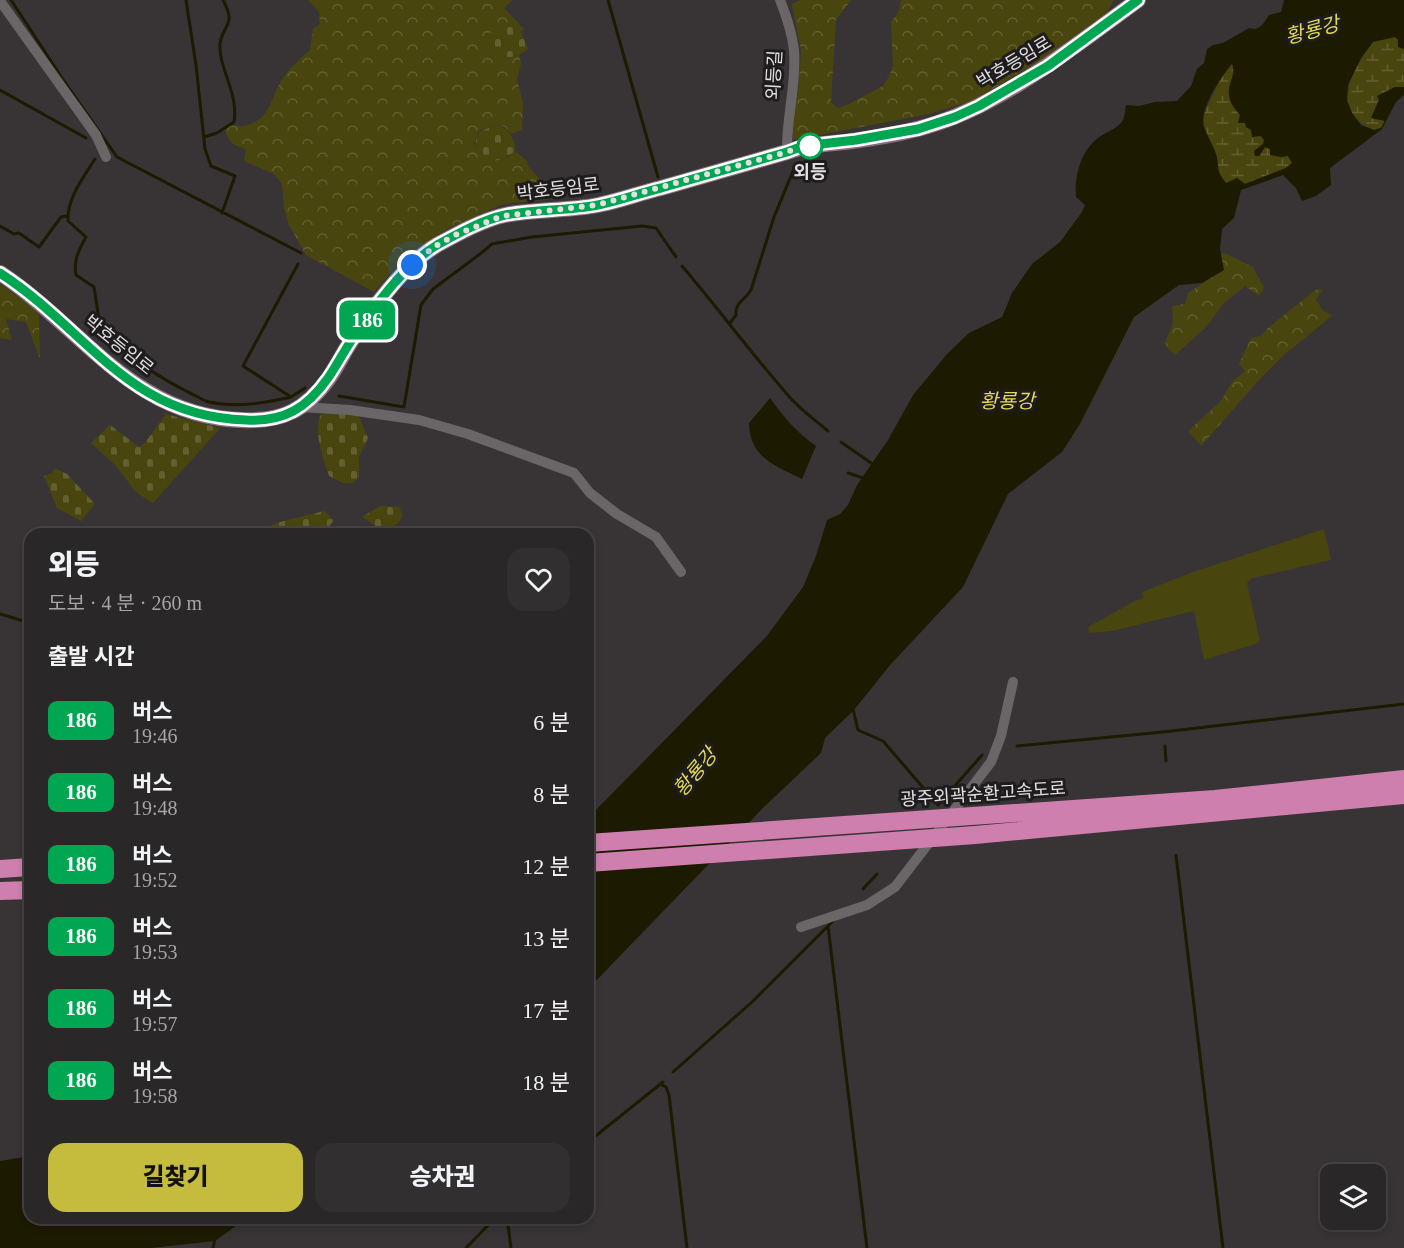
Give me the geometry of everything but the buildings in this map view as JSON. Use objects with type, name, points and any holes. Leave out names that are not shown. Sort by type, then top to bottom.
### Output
[{"type":"highway","points":[[1379,789],[1404,779]]},
{"type":"highway","points":[[1379,789],[1404,795]]},
{"type":"highway","name":"광주외곽순환고속도로","points":[[594,843],[989,815],[1326,802],[1379,789]]},
{"type":"highway","name":"광주외곽순환고속도로","points":[[594,863],[975,835],[1379,789]]},
{"type":"highway","points":[[0,863],[24,865]]},
{"type":"highway","points":[[0,869],[24,867]]},
{"type":"highway","points":[[0,891],[24,890]]},
{"type":"street","name":"외등길","points":[[780,0],[794,49],[786,130],[787,152]]},
{"type":"street","name":"박호등임로","points":[[0,273],[26,292],[112,368],[138,387],[167,403],[193,414],[231,420],[258,421],[279,417],[313,399],[352,339],[401,275],[422,255],[455,235],[502,216],[597,205],[803,146],[856,140],[918,129],[955,117],[979,106],[1048,66],[1138,0]]},
{"type":"street","points":[[0,1],[96,135],[106,157]]},
{"type":"street","points":[[301,407],[350,410],[419,420],[468,434],[574,473],[590,493],[617,514],[657,537],[681,572]]},
{"type":"street","points":[[801,927],[867,905],[895,888],[991,762],[1001,736],[1013,682]]},
{"type":"green space","points":[[308,0],[513,0],[504,8],[524,29],[521,32],[516,25],[500,28],[507,58],[519,55],[521,64],[517,79],[523,104],[522,130],[511,134],[505,127],[497,124],[479,131],[474,143],[477,153],[507,158],[515,151],[527,161],[528,166],[540,180],[564,198],[503,204],[447,229],[402,261],[374,292],[306,255],[289,225],[284,208],[282,184],[274,174],[244,161],[246,149],[231,142],[224,126],[248,125],[261,118],[284,77],[294,64],[310,50],[313,29],[320,24],[319,12]]},
{"type":"green space","points":[[800,0],[851,0],[836,20],[831,102],[838,108],[883,86],[890,75],[893,65],[891,22],[899,11],[901,0],[1114,0],[1106,14],[1039,61],[975,100],[929,114],[793,140],[792,118],[798,93],[801,51],[792,4]]},
{"type":"green space","points":[[516,25],[528,49],[514,56],[498,56],[488,39],[490,33],[500,28]]},
{"type":"green space","points":[[1395,37],[1398,40],[1398,47],[1404,49],[1404,87],[1390,90],[1380,98],[1375,107],[1385,120],[1381,128],[1374,130],[1360,122],[1351,112],[1348,89],[1358,65],[1373,42]]},
{"type":"green space","points":[[1232,64],[1234,72],[1232,77],[1240,115],[1245,123],[1264,140],[1262,153],[1265,147],[1288,156],[1292,163],[1286,168],[1244,184],[1226,183],[1216,169],[1217,157],[1204,126],[1203,116],[1221,77]]},
{"type":"green space","points":[[497,124],[510,134],[515,151],[499,160],[484,160],[476,151],[479,132]]},
{"type":"green space","points":[[1221,253],[1253,267],[1264,288],[1259,296],[1245,286],[1224,303],[1206,327],[1175,355],[1166,344],[1173,324],[1172,306],[1185,304],[1188,293],[1223,270]]},
{"type":"green space","points":[[0,284],[37,310],[40,359],[26,322],[6,319],[12,340],[0,338]]},
{"type":"green space","points":[[1323,289],[1316,299],[1323,311],[1333,315],[1284,355],[1201,446],[1188,431],[1220,402],[1232,382],[1245,371],[1239,364],[1251,338],[1261,336],[1315,290]]},
{"type":"green space","points":[[357,412],[368,438],[359,457],[359,477],[353,483],[343,483],[329,476],[324,462],[318,437],[319,421],[321,414]]},
{"type":"green space","points":[[166,414],[220,428],[153,503],[137,493],[115,465],[91,443],[110,425],[139,447],[144,444]]},
{"type":"green space","points":[[55,468],[67,474],[95,504],[81,521],[57,508],[44,476],[52,473]]},
{"type":"green space","points":[[380,506],[399,507],[403,516],[394,528],[376,526],[362,517]]},
{"type":"green space","points":[[324,511],[334,520],[328,528],[264,528]]},
{"type":"green space","points":[[1324,529],[1331,560],[1252,578],[1247,583],[1260,641],[1255,644],[1204,660],[1194,611],[1112,631],[1089,633],[1088,627],[1143,598],[1142,592],[1193,572]]},
{"type":"water","name":"황룡강","points":[[1284,0],[1404,0],[1404,49],[1398,47],[1398,40],[1395,37],[1373,42],[1361,58],[1348,85],[1347,100],[1352,113],[1361,125],[1374,130],[1381,128],[1385,121],[1371,118],[1379,100],[1377,96],[1395,87],[1404,87],[1404,95],[1396,102],[1382,129],[1330,168],[1331,185],[1316,196],[1302,201],[1296,188],[1283,175],[1241,190],[1234,218],[1222,229],[1220,249],[1224,270],[1202,283],[1179,285],[1134,317],[1080,424],[1062,452],[1008,494],[963,587],[891,664],[854,710],[825,738],[821,753],[764,807],[594,983],[594,812],[766,637],[803,587],[827,520],[840,514],[848,505],[857,485],[888,440],[913,395],[948,353],[969,333],[1002,317],[1012,293],[1032,264],[1060,242],[1082,212],[1085,205],[1076,197],[1076,179],[1081,161],[1090,146],[1096,139],[1122,122],[1126,105],[1139,106],[1155,102],[1177,101],[1191,86],[1197,69],[1204,63],[1207,49],[1249,28],[1259,28],[1269,15],[1281,12]],"holes":[[[1232,64],[1233,75],[1229,92],[1233,106],[1240,115],[1238,123],[1245,123],[1246,127],[1251,130],[1252,137],[1261,136],[1264,140],[1263,144],[1254,151],[1255,156],[1259,156],[1265,147],[1270,149],[1270,155],[1288,156],[1292,163],[1286,168],[1245,184],[1237,178],[1226,183],[1223,179],[1203,120],[1212,94]]]},
{"type":"water","points":[[770,398],[791,424],[816,446],[802,479],[782,470],[766,459],[759,453],[750,435],[749,423]]},
{"type":"water","points":[[24,1157],[24,1224],[239,1224],[215,1241],[151,1248],[0,1248],[0,1161]]},
{"type":"waterway","points":[[11,0],[117,157],[301,253]]},
{"type":"waterway","points":[[186,0],[205,149],[211,166],[235,176],[222,213]]},
{"type":"waterway","points":[[204,137],[217,133],[234,122],[234,101],[220,53],[220,44],[229,20],[223,0]]},
{"type":"waterway","points":[[608,0],[658,177]]},
{"type":"waterway","points":[[0,90],[86,138]]},
{"type":"waterway","points":[[95,159],[73,196],[68,221],[86,237],[79,251],[75,270],[76,275],[94,287],[101,333],[132,358],[176,386],[206,401],[240,405],[291,397]]},
{"type":"waterway","points":[[730,323],[736,315],[739,304],[751,290],[774,217],[796,164]]},
{"type":"waterway","points":[[0,226],[14,234],[19,233],[39,247],[61,217],[67,216]]},
{"type":"waterway","points":[[339,396],[404,407],[421,305],[433,289],[492,244],[532,237],[642,226],[656,228],[676,257]]},
{"type":"waterway","points":[[298,264],[243,366],[291,397],[305,388]]},
{"type":"waterway","points":[[682,266],[791,399],[828,431]]},
{"type":"waterway","points":[[841,442],[874,465]]},
{"type":"waterway","points":[[848,473],[863,478]]},
{"type":"waterway","points":[[0,614],[24,621]]},
{"type":"waterway","points":[[1017,746],[1163,732],[1404,704]]},
{"type":"waterway","points":[[853,709],[858,730],[883,741],[938,805],[982,755]]},
{"type":"waterway","points":[[1165,746],[1166,761]]},
{"type":"waterway","points":[[1176,855],[1223,1248]]},
{"type":"waterway","points":[[863,889],[877,874]]},
{"type":"waterway","points":[[673,1072],[752,1002],[833,921]]},
{"type":"waterway","points":[[828,926],[867,1248]]},
{"type":"waterway","points":[[594,1137],[663,1082]]},
{"type":"waterway","points":[[660,1084],[666,1087],[669,1095],[687,1248]]},
{"type":"waterway","points":[[466,1248],[489,1224]]},
{"type":"waterway","points":[[508,1224],[511,1248]]},
{"type":"waterway","points":[[213,1248],[215,1238]]},
{"type":"bus line","name":"186","points":[[0,273],[112,368],[138,387],[167,403],[193,414],[231,420],[258,421],[279,417],[313,399],[338,364],[352,339],[401,275],[422,255],[455,235],[502,216],[597,205],[803,146],[856,140],[918,129],[955,117],[979,106],[1048,66],[1138,0]]},
{"type":"place","name":"외등","points":[[810,146]]},
{"type":"route","points":[[412,265],[422,255],[455,235],[502,216],[597,205],[803,146],[810,146]]}]
